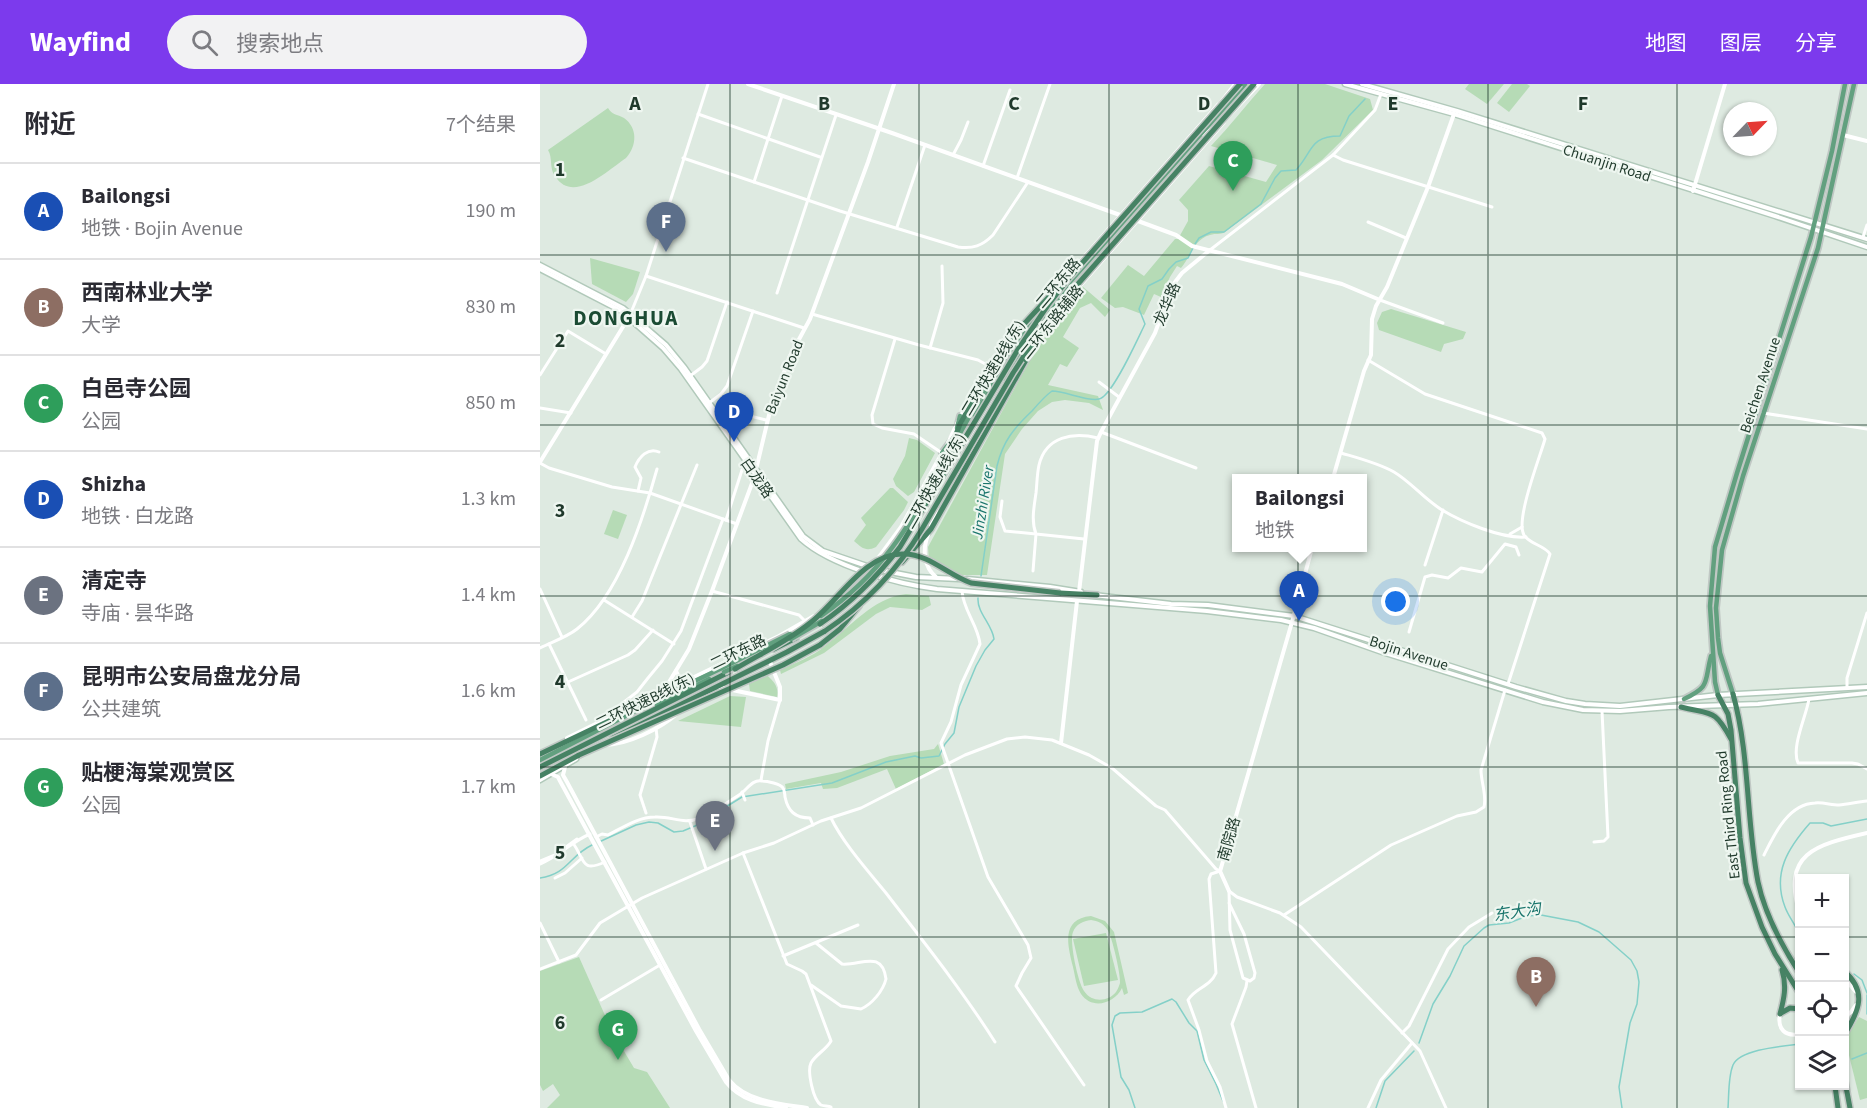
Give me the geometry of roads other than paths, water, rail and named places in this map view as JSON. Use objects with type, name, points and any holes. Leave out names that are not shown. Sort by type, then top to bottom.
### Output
[{"type":"highway","name":"二环快速B线(东)","points":[[540,766],[791,641],[823,622],[850,601],[884,567],[915,524],[1027,335],[1053,298],[1240,84]]},
{"type":"highway","name":"二环快速A线(东)","points":[[540,778],[579,755],[802,644],[833,626],[865,599],[890,573],[915,541],[1023,356],[1071,291],[1249,84]]},
{"type":"highway","points":[[947,456],[963,419],[1006,347],[1027,320],[1074,272]]},
{"type":"highway","points":[[891,572],[928,533],[1017,375],[1071,291]]},
{"type":"highway","points":[[735,669],[801,630],[867,569],[886,557],[896,554],[920,556],[971,583],[1097,595]]},
{"type":"highway","points":[[579,755],[783,665],[820,645],[840,629],[864,600]]},
{"type":"highway","name":"East Third Ring Road","points":[[1733,694],[1743,746],[1758,883],[1770,917],[1795,964]]},
{"type":"highway","name":"East Third Ring Road","points":[[1718,695],[1728,714],[1746,883],[1762,927],[1795,986]]},
{"type":"highway","points":[[540,753],[659,698]]},
{"type":"highway","points":[[1681,707],[1711,713],[1717,717],[1732,742]]},
{"type":"highway","points":[[1779,960],[1785,992],[1780,1014]]},
{"type":"highway","points":[[1849,973],[1858,980],[1864,997],[1863,1008],[1849,1029]]},
{"type":"highway","points":[[1780,1014],[1790,1008],[1795,1008]]},
{"type":"highway","points":[[1836,1090],[1838,1108]]},
{"type":"highway","points":[[1847,1090],[1850,1108]]},
{"type":"main road","name":"二环东路","points":[[691,685],[808,625],[839,602],[883,560],[902,536],[995,371],[1020,336],[1249,84]]},
{"type":"main road","name":"Beichen Avenue","points":[[1718,695],[1712,651],[1710,588],[1719,531],[1813,230],[1845,84]]},
{"type":"main road","name":"Beichen Avenue","points":[[1733,694],[1720,653],[1716,608],[1725,534],[1818,248],[1854,84]]},
{"type":"main road","name":"二环东路","points":[[947,456],[995,382],[1064,294],[1203,134]]},
{"type":"main road","points":[[1005,380],[1023,348]]},
{"type":"main road","points":[[956,434],[960,416]]},
{"type":"main road","points":[[956,434],[967,421]]},
{"type":"main road","points":[[1684,699],[1704,686],[1712,651]]},
{"type":"main road","points":[[540,760],[683,686],[691,685]]},
{"type":"main road","points":[[540,766],[691,685]]},
{"type":"street","points":[[708,84],[630,316],[540,462],[549,468],[590,481],[650,493],[737,524]]},
{"type":"street","points":[[748,84],[1120,215]]},
{"type":"street","name":"Baiyun Road","points":[[659,698],[688,649],[712,591],[755,473],[766,420],[790,356],[812,314],[850,213],[894,84]]},
{"type":"street","points":[[1017,178],[1050,84]]},
{"type":"street","name":"二环东路辅路","points":[[683,686],[688,680],[806,621],[835,601],[868,569],[901,527],[947,456],[960,416],[989,366],[1235,84]]},
{"type":"street","name":"二环东路辅路","points":[[696,697],[770,662],[824,632],[864,600],[886,578],[916,537],[1005,380],[1029,352],[1056,314],[1258,84]]},
{"type":"street","name":"Chuanjin Road","points":[[1345,84],[1454,114],[1865,238]]},
{"type":"street","name":"Chuanjin Road","points":[[1362,84],[1376,85],[1457,111],[1867,247]]},
{"type":"street","points":[[1694,188],[1725,84]]},
{"type":"street","points":[[982,166],[1010,90]]},
{"type":"street","name":"龙华路","points":[[1079,592],[1098,438],[1155,333],[1172,286],[1178,277],[1210,250],[1333,155],[1375,110],[1381,94]]},
{"type":"street","points":[[754,182],[782,96]]},
{"type":"street","points":[[1203,134],[1220,102]]},
{"type":"street","points":[[698,114],[820,157]]},
{"type":"street","points":[[1203,134],[1232,114]]},
{"type":"street","points":[[1334,474],[1372,347],[1372,319],[1376,306],[1428,187],[1454,114]]},
{"type":"street","points":[[777,293],[820,157],[836,115]]},
{"type":"street","points":[[953,155],[962,140],[968,122]]},
{"type":"street","points":[[1843,135],[1867,141]]},
{"type":"street","points":[[897,227],[925,145]]},
{"type":"street","points":[[1333,155],[1492,207]]},
{"type":"street","points":[[684,158],[958,247],[971,248],[980,246],[993,235],[1028,182]]},
{"type":"street","points":[[1138,221],[1194,246],[1333,281],[1443,323]]},
{"type":"street","points":[[1368,222],[1406,238]]},
{"type":"street","points":[[1865,238],[1867,225]]},
{"type":"street","points":[[930,348],[943,303],[942,266]]},
{"type":"street","name":"白龙路","points":[[540,267],[630,316],[666,345],[709,403],[755,473],[798,530],[813,545],[886,578],[921,587],[951,590]]},
{"type":"street","points":[[645,276],[804,328]]},
{"type":"street","points":[[690,376],[707,361],[727,302]]},
{"type":"street","points":[[709,403],[727,386],[753,311]]},
{"type":"street","points":[[812,314],[895,339],[978,360],[989,366]]},
{"type":"street","name":"白龙路","points":[[630,316],[672,357],[755,473]]},
{"type":"street","points":[[540,375],[568,331],[606,354]]},
{"type":"street","points":[[895,339],[872,415],[873,424],[914,434],[947,456]]},
{"type":"street","points":[[1368,360],[1425,394],[1542,433],[1545,436],[1526,499],[1521,527],[1526,537],[1535,545],[1548,550],[1550,554],[1508,685]]},
{"type":"street","points":[[1099,382],[1119,397]]},
{"type":"street","points":[[540,408],[571,413]]},
{"type":"street","points":[[1763,413],[1867,429]]},
{"type":"street","points":[[750,416],[766,420]]},
{"type":"street","points":[[1101,432],[1196,468]]},
{"type":"street","points":[[1033,571],[1036,534],[1033,524],[1038,466],[1045,451],[1052,444],[1068,436],[1085,435],[1098,438]]},
{"type":"street","points":[[638,491],[641,478],[636,467],[637,463],[649,450],[659,452]]},
{"type":"street","points":[[1341,453],[1395,472],[1443,510],[1486,530],[1526,537]]},
{"type":"street","points":[[632,617],[642,602],[697,465]]},
{"type":"street","points":[[619,706],[637,692],[662,661],[681,632],[742,470],[748,465]]},
{"type":"street","points":[[540,648],[576,630],[593,614],[616,583],[657,469]]},
{"type":"street","points":[[940,579],[931,573],[925,558],[924,546],[941,494]]},
{"type":"street","points":[[1002,501],[1000,517],[1005,531],[1084,539]]},
{"type":"street","points":[[1425,566],[1443,510]]},
{"type":"street","points":[[1506,535],[1513,534],[1521,527]]},
{"type":"street","points":[[1409,632],[1425,577],[1432,575],[1448,578],[1461,567],[1482,572],[1505,544],[1516,547],[1519,555]]},
{"type":"street","name":"南院路","points":[[1229,891],[1220,871],[1311,552]]},
{"type":"street","name":"白龙路","points":[[868,569],[951,579]]},
{"type":"street","points":[[951,579],[946,585],[951,590]]},
{"type":"street","name":"Bojin Avenue","points":[[951,579],[1011,583],[1097,595],[1187,605],[1208,605],[1294,616],[1547,697],[1585,705],[1620,706],[1718,695],[1867,687]]},
{"type":"street","points":[[540,589],[562,637]]},
{"type":"street","name":"Bojin Avenue","points":[[951,590],[1262,617],[1292,622],[1505,690],[1563,706],[1602,711],[1736,704],[1867,693]]},
{"type":"street","points":[[712,591],[799,615],[806,621]]},
{"type":"street","points":[[962,591],[964,603],[976,628],[980,644],[961,685],[951,722],[941,743],[988,877],[1028,945],[1031,958],[1016,986],[1084,1085]]},
{"type":"street","points":[[603,600],[674,644]]},
{"type":"street","points":[[1061,743],[1077,601]]},
{"type":"street","points":[[1187,605],[1189,608],[1187,610]]},
{"type":"street","points":[[1847,687],[1847,678],[1867,613]]},
{"type":"street","points":[[568,682],[628,655],[653,630]]},
{"type":"street","points":[[549,644],[586,720]]},
{"type":"street","points":[[761,780],[768,741],[780,700],[780,687],[770,662]]},
{"type":"street","points":[[676,670],[683,686]]},
{"type":"street","points":[[717,687],[780,700]]},
{"type":"street","points":[[1284,915],[1391,845],[1457,816],[1476,812],[1484,807],[1481,770],[1505,690]]},
{"type":"street","points":[[600,746],[616,745],[668,722],[696,697]]},
{"type":"street","points":[[540,778],[696,697]]},
{"type":"street","points":[[540,753],[628,708],[659,698]]},
{"type":"street","points":[[1809,699],[1797,746],[1796,760],[1798,763],[1852,763],[1867,769]]},
{"type":"street","points":[[1594,842],[1604,841],[1608,837],[1602,711]]},
{"type":"street","points":[[646,813],[640,795],[657,737],[656,728]]},
{"type":"street","points":[[540,969],[576,956],[600,923],[630,905],[743,853],[861,808],[965,755],[1007,739],[1025,737],[1061,743],[1101,761],[1156,806],[1165,810],[1220,871]]},
{"type":"street","points":[[565,767],[563,771],[565,779],[605,862],[714,1065],[738,1095],[786,1108]]},
{"type":"street","points":[[551,774],[558,777],[595,839]]},
{"type":"street","points":[[595,839],[602,834],[608,835],[647,818],[667,818],[690,823],[761,780],[778,784],[784,791],[787,804],[794,815],[810,818],[813,825]]},
{"type":"street","points":[[742,792],[745,800]]},
{"type":"street","points":[[1764,855],[1780,827],[1798,808],[1814,803],[1838,805],[1867,801]]},
{"type":"street","points":[[831,818],[856,855],[964,996],[994,1042]]},
{"type":"street","points":[[690,823],[706,869]]},
{"type":"street","points":[[540,863],[556,857],[590,833]]},
{"type":"street","points":[[540,863],[590,833]]},
{"type":"street","points":[[1795,890],[1794,876],[1810,853],[1822,844],[1867,833]]},
{"type":"street","points":[[573,843],[586,865],[590,867],[605,862]]},
{"type":"street","points":[[599,848],[713,1054],[735,1087],[756,1098],[807,1108]]},
{"type":"street","points":[[743,853],[783,956],[789,966],[804,973],[831,1041],[810,1066],[811,1080],[820,1105],[831,1108]]},
{"type":"street","points":[[555,878],[565,873],[581,856]]},
{"type":"street","points":[[1220,871],[1211,874],[1209,879],[1216,973],[1211,982],[1188,999],[1207,1061],[1220,1087],[1226,1108]]},
{"type":"street","points":[[1229,891],[1237,897],[1284,915],[1301,927],[1420,1052],[1446,1108]]},
{"type":"street","points":[[1229,891],[1230,930],[1243,978],[1247,981]]},
{"type":"street","points":[[1229,903],[1244,934],[1255,973],[1253,980],[1247,981]]},
{"type":"street","points":[[1402,1033],[1409,1026],[1449,949],[1469,927],[1492,913]]},
{"type":"street","points":[[540,923],[559,963]]},
{"type":"street","points":[[783,956],[858,926]]},
{"type":"street","points":[[810,984],[841,1006],[861,1010],[879,993],[886,979],[882,966],[874,961],[842,964],[816,943]]},
{"type":"street","points":[[601,1000],[660,965]]},
{"type":"street","points":[[1247,981],[1232,1024],[1256,1108]]},
{"type":"street","points":[[1849,982],[1855,989],[1858,1001],[1849,1014]]},
{"type":"street","points":[[1780,1014],[1779,1025],[1782,1031],[1791,1036],[1795,1035]]},
{"type":"street","points":[[1368,1108],[1381,1080],[1412,1043]]},
{"type":"waterway","name":"Jinzhi River","points":[[1195,244],[1199,238],[1211,232],[1224,232],[1261,204],[1281,171],[1296,170],[1317,142],[1340,136],[1349,116],[1365,99]]},
{"type":"waterway","name":"Jinzhi River","points":[[981,576],[997,466],[1002,449],[1010,436],[1052,391],[1094,400],[1104,396],[1117,378],[1145,324],[1139,309],[1148,286],[1162,279],[1176,262],[1188,258],[1193,248]]},
{"type":"waterway","name":"Jinzhi River","points":[[599,842],[636,825],[649,822],[658,823],[674,832],[683,831],[742,797],[832,783],[886,762],[915,756],[921,758],[939,756],[954,733],[959,707],[976,666],[994,639],[991,628],[980,609],[978,598]]},
{"type":"waterway","name":"东大沟","points":[[1796,928],[1781,895],[1780,883],[1784,862],[1795,842],[1810,823],[1823,823],[1831,826],[1867,819]]},
{"type":"waterway","name":"Jinzhi River","points":[[540,878],[557,873],[584,849],[592,845]]},
{"type":"waterway","name":"东大沟","points":[[1419,1043],[1433,1004],[1464,946],[1484,928],[1489,925],[1509,923],[1527,916],[1541,915],[1578,922],[1599,932],[1631,960],[1637,971],[1639,982],[1637,1004],[1630,1023],[1619,1087],[1622,1108]]},
{"type":"waterway","name":"东大沟","points":[[1854,974],[1862,980],[1867,993]]},
{"type":"waterway","name":"东大沟","points":[[1867,995],[1867,1014]]},
{"type":"waterway","name":"东大沟","points":[[1135,1108],[1129,1090],[1121,1077],[1112,1025],[1115,1016],[1120,1013],[1142,1012],[1172,999],[1197,1031],[1204,1060],[1223,1101]]},
{"type":"waterway","name":"东大沟","points":[[1728,1108],[1730,1075],[1737,1060],[1744,1055],[1763,1049],[1795,1045]]},
{"type":"waterway","name":"东大沟","points":[[1376,1108],[1385,1081],[1414,1051]]},
{"type":"waterway","name":"东大沟","points":[[1852,1059],[1867,1053]]},
{"type":"place","name":"白邑寺公园","points":[[1233,191]]},
{"type":"place","name":"昆明市公安局盘龙分局","points":[[666,252]]},
{"type":"place","name":"Shizha","points":[[734,442]]},
{"type":"place","name":"Bailongsi","points":[[1299,621]]},
{"type":"place","name":"清定寺","points":[[715,851]]},
{"type":"place","name":"西南林业大学","points":[[1536,1007]]},
{"type":"place","name":"贴梗海棠观赏区","points":[[618,1060]]},
{"type":"district","name":"DONGHUA","points":[[626,318]]}]
